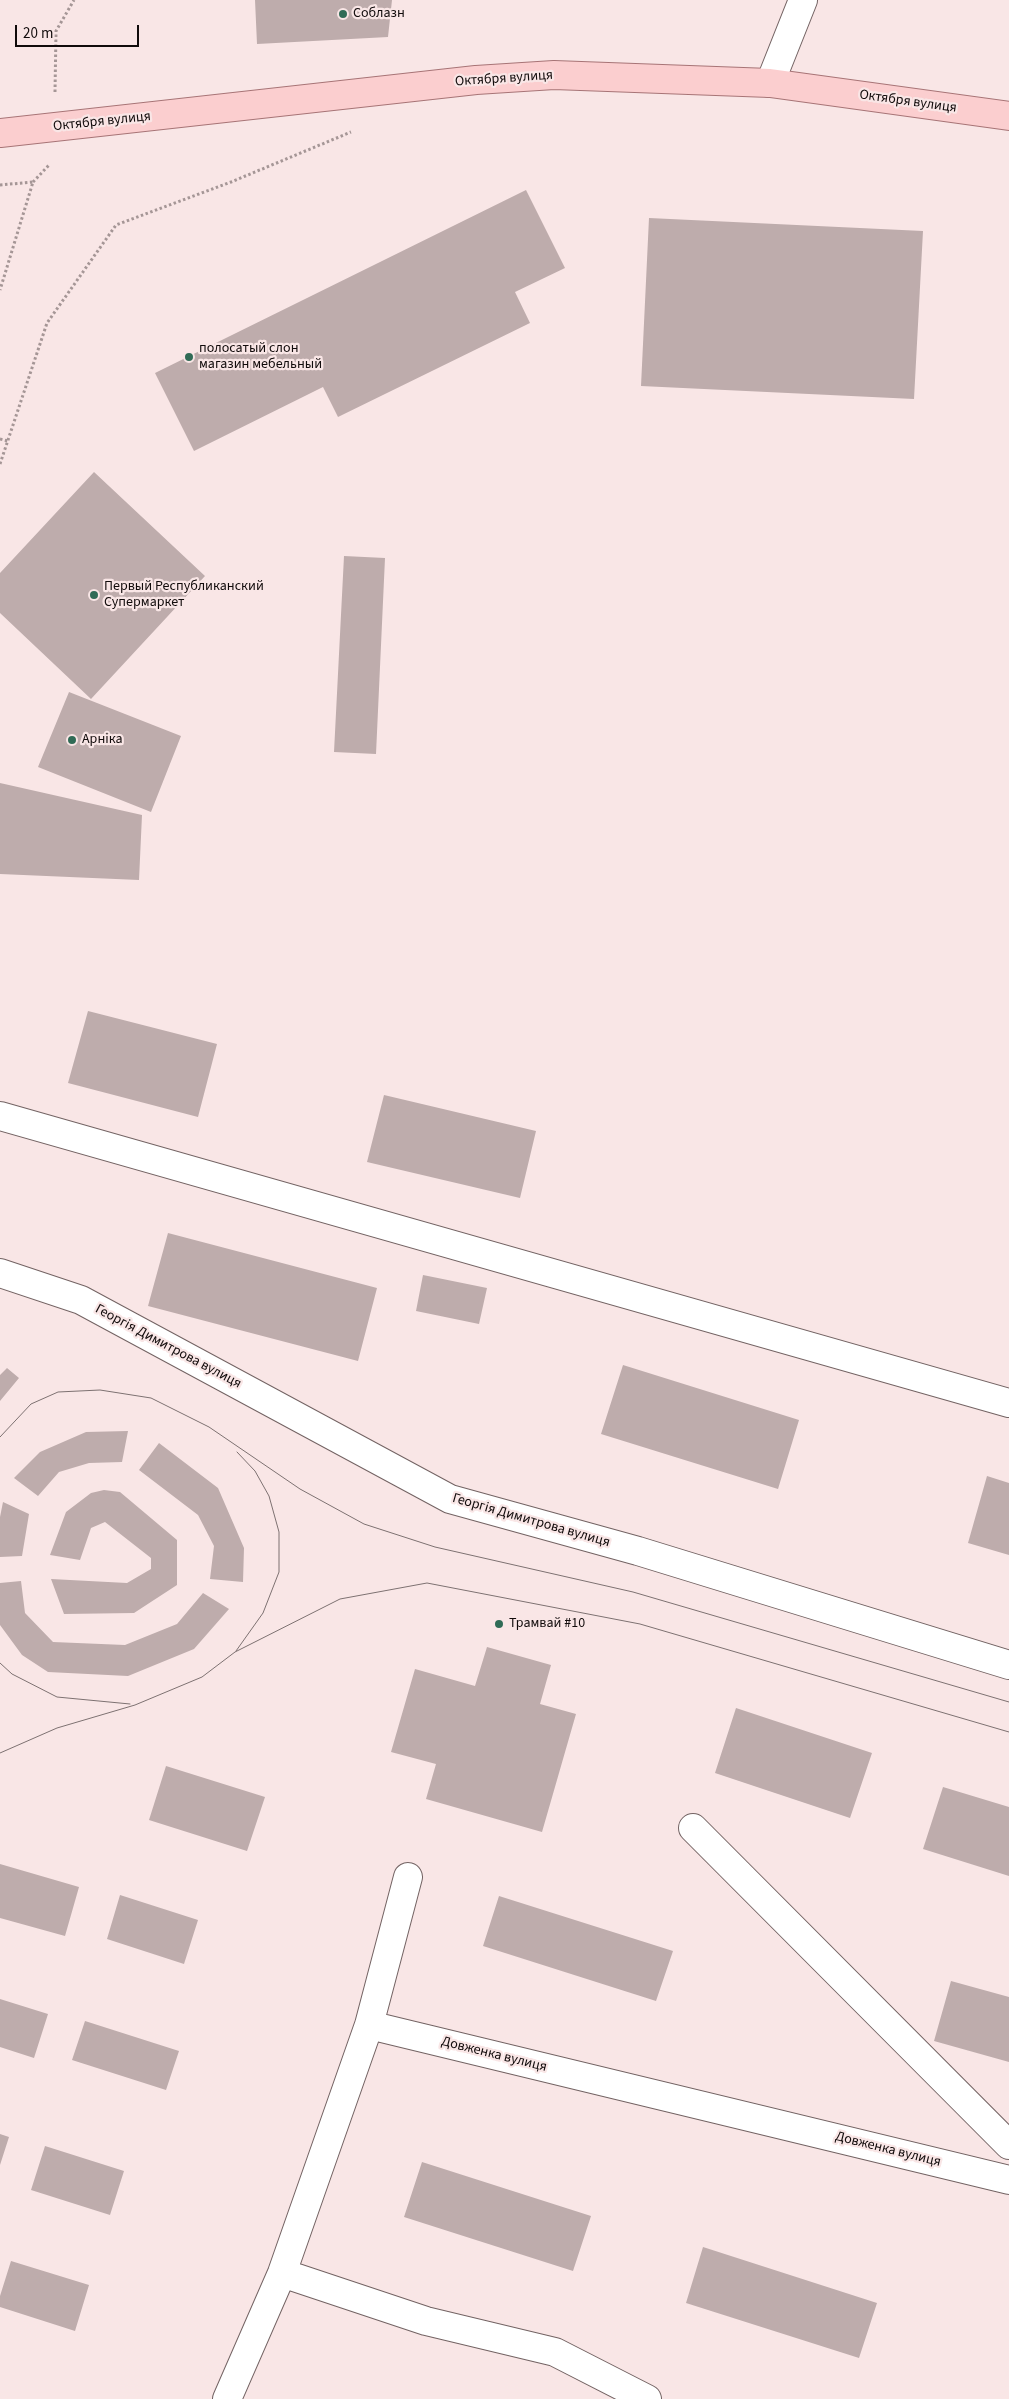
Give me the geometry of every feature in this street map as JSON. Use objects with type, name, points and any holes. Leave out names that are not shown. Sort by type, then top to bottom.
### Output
[{"type":"main road","name":"Октября вулиця","points":[[0,133],[476,80],[554,75],[770,83],[1009,116]]},
{"type":"street","points":[[770,83],[803,0]]},
{"type":"street","points":[[0,1116],[1009,1403]]},
{"type":"street","name":"Георгія Димитрова вулиця","points":[[0,1273],[80,1300],[450,1499],[638,1552],[1009,1665]]},
{"type":"street","points":[[693,1828],[1009,2145]]},
{"type":"street","points":[[227,2399],[282,2273],[369,2025],[408,1877]]},
{"type":"street","name":"Довженка вулиця","points":[[369,2025],[1009,2180]]},
{"type":"street","points":[[282,2273],[426,2321],[555,2352],[647,2399]]},
{"type":"path","points":[[0,464],[47,323],[116,225],[231,182],[358,129]]},
{"type":"path","points":[[0,185],[34,182],[0,290]]},
{"type":"path","points":[[0,439],[8,441]]},
{"type":"building","points":[[255,0],[392,0],[388,37],[257,44]]},
{"type":"building","points":[[526,190],[565,268],[515,292],[530,323],[338,417],[323,387],[194,451],[155,373]]},
{"type":"building","points":[[649,218],[923,231],[914,399],[641,386]]},
{"type":"building","name":"Первый Республиканский Супермаркет","points":[[94,472],[205,576],[91,699],[0,613],[0,573]]},
{"type":"building","points":[[344,556],[385,558],[376,754],[334,752]]},
{"type":"building","points":[[69,692],[181,736],[151,812],[38,767]]},
{"type":"building","points":[[0,783],[142,815],[139,880],[0,874]]},
{"type":"building","points":[[88,1011],[217,1044],[198,1117],[68,1083]]},
{"type":"building","points":[[384,1095],[536,1131],[520,1198],[367,1162]]},
{"type":"building","points":[[168,1233],[377,1288],[358,1361],[148,1306]]},
{"type":"building","points":[[423,1275],[487,1288],[479,1324],[416,1311]]},
{"type":"building","points":[[623,1365],[799,1420],[778,1489],[601,1434]]},
{"type":"building","points":[[7,1368],[19,1378],[0,1401],[0,1375]]},
{"type":"building","points":[[128,1431],[122,1462],[89,1463],[59,1472],[38,1496],[14,1478],[40,1452],[86,1432]]},
{"type":"building","points":[[159,1443],[218,1488],[244,1548],[243,1582],[210,1579],[214,1546],[198,1515],[139,1470]]},
{"type":"building","points":[[987,1476],[1009,1483],[1009,1555],[968,1543]]},
{"type":"building","points":[[104,1490],[120,1492],[177,1540],[177,1585],[134,1613],[64,1614],[51,1579],[127,1583],[151,1569],[151,1558],[105,1522],[91,1528],[80,1560],[50,1555],[66,1512],[91,1493]]},
{"type":"building","points":[[3,1502],[29,1514],[22,1556],[0,1557],[0,1517]]},
{"type":"building","points":[[21,1581],[25,1613],[53,1642],[125,1645],[177,1624],[203,1593],[229,1609],[194,1649],[128,1676],[48,1672],[22,1655],[0,1625],[0,1583]]},
{"type":"building","points":[[487,1647],[551,1665],[540,1704],[576,1714],[542,1832],[426,1799],[436,1764],[391,1752],[415,1669],[475,1686]]},
{"type":"building","points":[[736,1708],[872,1753],[850,1818],[715,1773]]},
{"type":"building","points":[[166,1766],[265,1797],[247,1851],[149,1820]]},
{"type":"building","points":[[943,1787],[1009,1807],[1009,1876],[923,1849]]},
{"type":"building","points":[[0,1864],[79,1887],[65,1936],[0,1918]]},
{"type":"building","points":[[120,1895],[198,1920],[184,1964],[107,1939]]},
{"type":"building","points":[[499,1896],[673,1951],[656,2001],[483,1946]]},
{"type":"building","points":[[951,1981],[1009,1997],[1009,2062],[934,2041]]},
{"type":"building","points":[[0,1999],[48,2014],[34,2058],[0,2047]]},
{"type":"building","points":[[85,2021],[179,2051],[166,2090],[72,2060]]},
{"type":"building","points":[[0,2134],[9,2137],[0,2165]]},
{"type":"building","points":[[45,2146],[124,2171],[110,2215],[31,2190]]},
{"type":"building","points":[[422,2162],[591,2216],[573,2271],[404,2217]]},
{"type":"building","points":[[703,2247],[877,2303],[859,2358],[686,2303]]},
{"type":"building","points":[[11,2261],[89,2285],[75,2331],[0,2307],[0,2296]]},
{"type":"tram line","points":[[0,1437],[31,1404],[58,1392],[100,1390],[151,1398],[209,1427],[300,1489],[364,1524],[435,1547],[633,1592],[1009,1702]]},
{"type":"tram line","points":[[236,1651],[263,1613],[279,1572],[279,1532],[269,1496],[255,1471],[237,1452]]},
{"type":"tram line","points":[[0,1753],[57,1728],[135,1705],[202,1677],[235,1652],[340,1599],[427,1583],[640,1624],[1009,1732]]},
{"type":"tram line","points":[[0,1663],[12,1674],[57,1697],[130,1704]]},
{"type":"place","name":"Соблазн","points":[[343,14]]},
{"type":"place","name":"полосатый слон магазин мебельный","points":[[189,357]]},
{"type":"place","name":"Первый Республиканский Супермаркет","points":[[94,595]]},
{"type":"place","name":"Арніка","points":[[72,740]]},
{"type":"place","name":"Трамвай #10","points":[[499,1624]]}]
